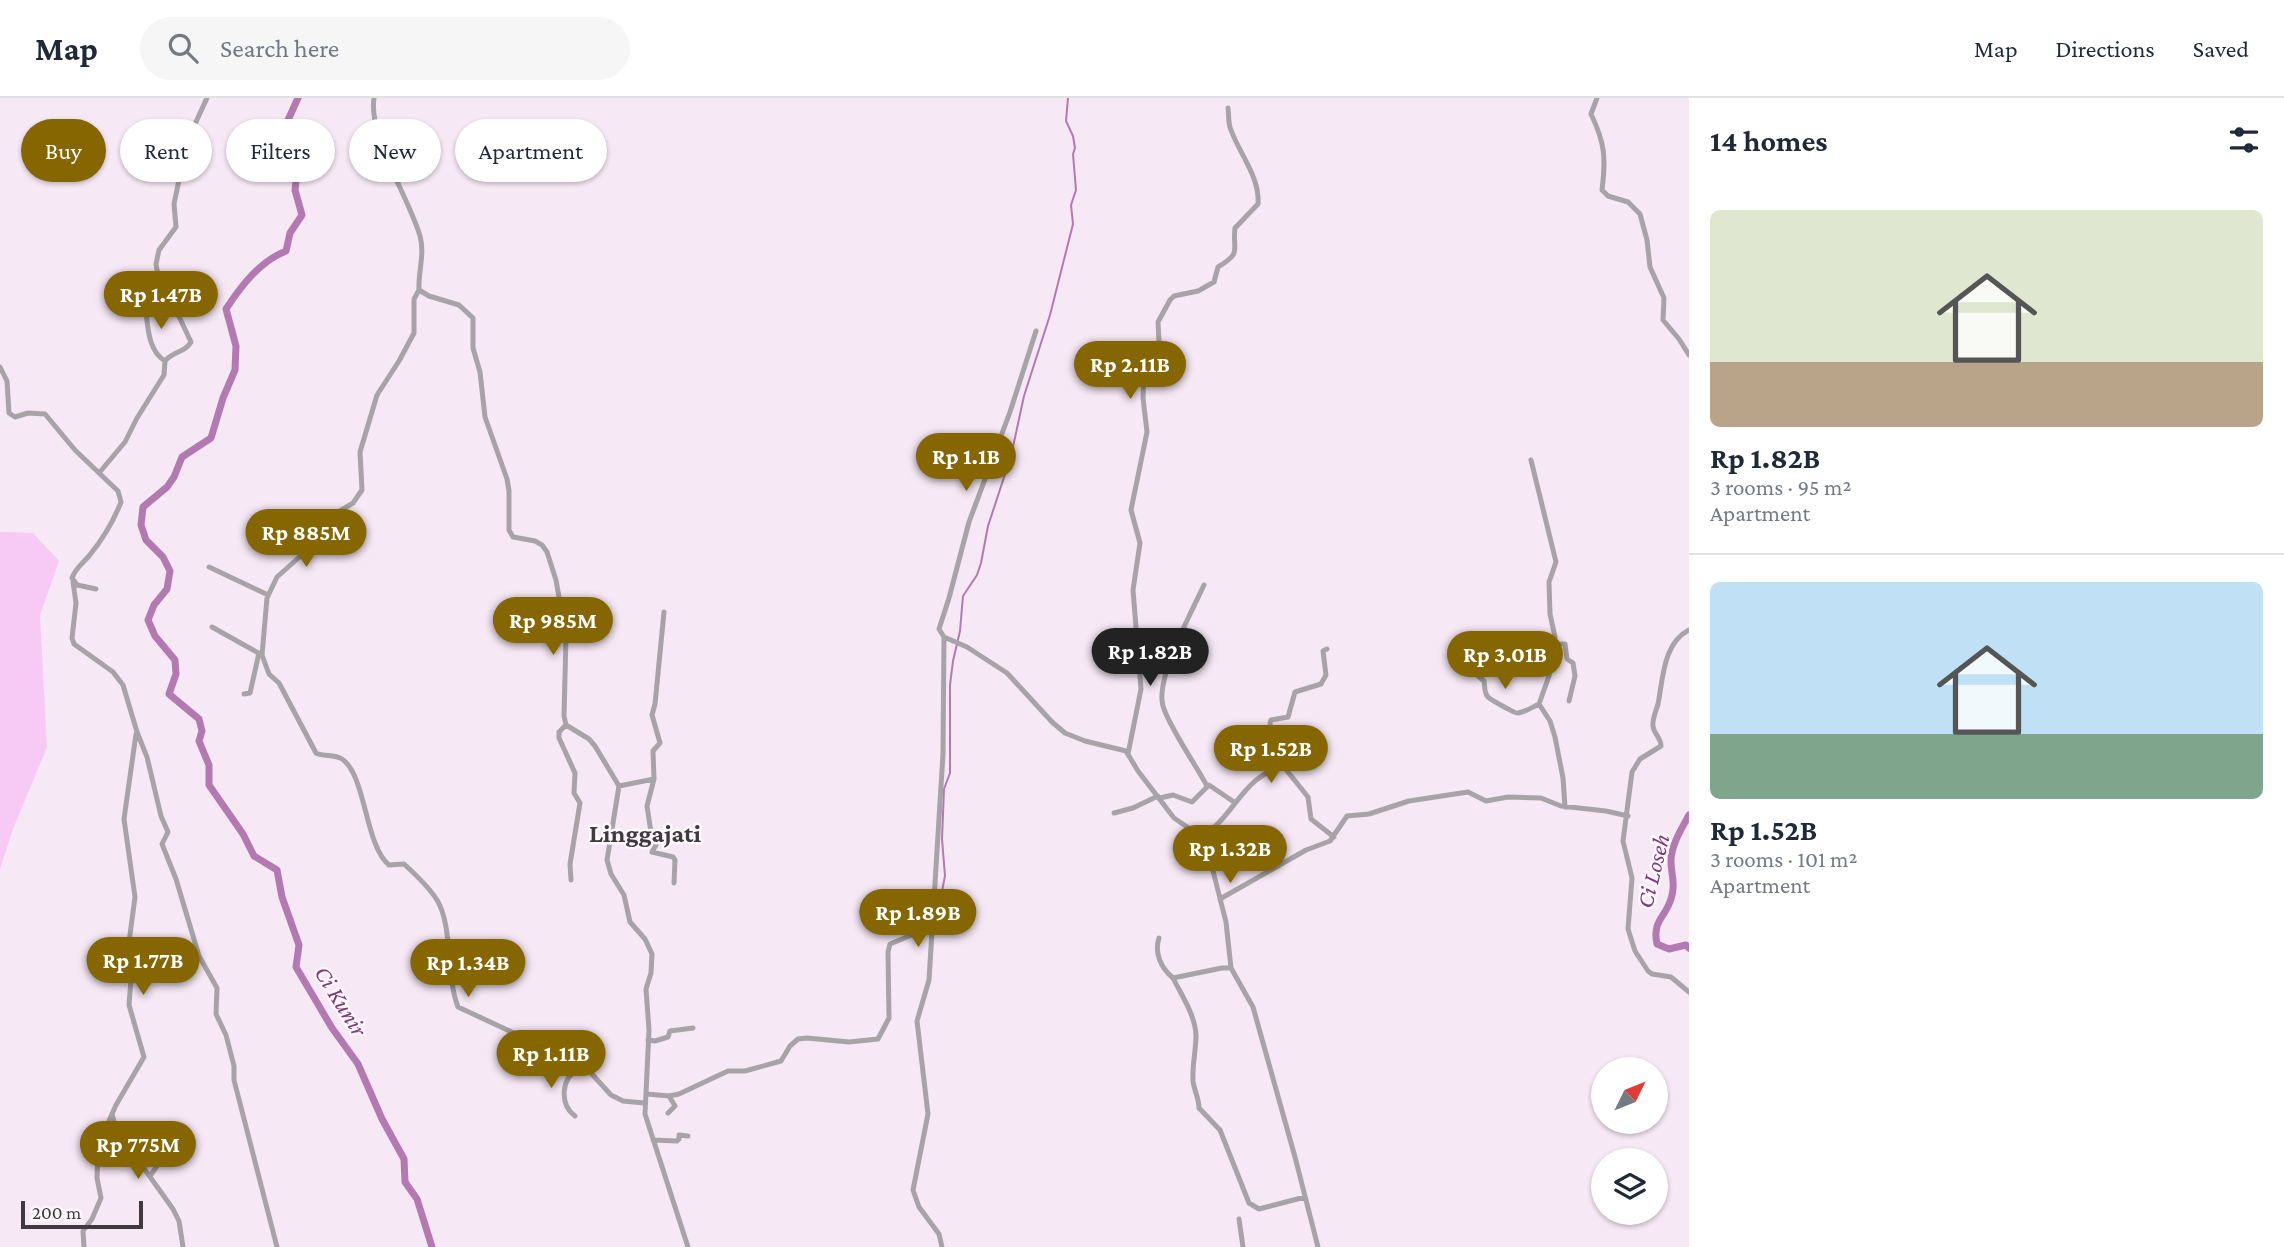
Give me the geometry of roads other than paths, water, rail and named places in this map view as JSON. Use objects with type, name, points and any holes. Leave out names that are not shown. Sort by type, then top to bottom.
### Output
[{"type":"street","points":[[99,473],[125,442],[164,375],[166,361],[173,354],[185,350],[191,342],[159,281],[156,257],[176,227],[174,204],[180,175],[175,149],[190,135],[207,98]]},
{"type":"street","points":[[244,694],[250,693],[260,654],[268,595],[278,575],[314,544],[325,520],[351,505],[362,490],[360,452],[377,395],[413,335],[414,298],[419,290],[422,253],[420,236],[374,121],[374,98]]},
{"type":"street","points":[[1597,98],[1591,114],[1599,128],[1603,144],[1605,168],[1602,190],[1608,196],[1629,202],[1640,214],[1650,267],[1664,298],[1662,318],[1689,355]]},
{"type":"street","points":[[1128,754],[1141,689],[1133,590],[1140,544],[1131,510],[1147,432],[1143,388],[1146,365],[1158,346],[1158,321],[1170,300],[1174,296],[1198,291],[1214,282],[1218,267],[1230,260],[1236,251],[1236,228],[1258,204],[1254,178],[1229,126],[1228,108]]},
{"type":"street","points":[[419,290],[425,295],[459,305],[473,318],[473,348],[480,372],[485,417],[507,479],[509,530],[513,537],[542,545],[556,580],[566,637],[566,725],[589,739],[620,786],[607,860],[611,874],[624,895],[630,922],[645,939],[652,954],[651,974],[646,989],[650,1013],[645,1118],[688,1247]]},
{"type":"street","points":[[146,312],[151,343],[159,356],[166,361]]},
{"type":"street","points":[[1036,331],[960,554],[939,625],[940,634],[1007,673],[1065,733],[1085,741],[1118,748],[1128,754],[1174,818],[1194,830],[1211,863],[1226,922],[1231,968],[1253,1007],[1318,1247]]},
{"type":"street","points":[[0,367],[7,381],[9,413],[15,417],[27,413],[45,414],[82,457],[118,491],[121,502],[95,547],[72,575],[76,601],[72,638],[74,645],[119,677],[123,685],[168,832],[163,847],[176,879],[199,956],[217,988],[216,1014],[226,1035],[234,1066],[234,1080],[276,1247]]},
{"type":"street","points":[[1477,667],[1478,676],[1484,681],[1488,697],[1512,713],[1517,714],[1539,704],[1549,676],[1555,633],[1550,614],[1549,582],[1556,562],[1531,460]]},
{"type":"street","points":[[209,567],[268,595]]},
{"type":"street","points":[[74,582],[96,589]]},
{"type":"street","points":[[1204,585],[1171,656],[1162,698],[1165,712],[1207,786],[1234,802]]},
{"type":"street","points":[[664,612],[652,712],[653,725],[660,743],[653,751],[653,779],[647,806],[652,839],[656,845],[652,852],[675,860],[674,883]]},
{"type":"street","points":[[212,627],[260,654],[269,674],[279,683],[316,753],[340,758],[351,768],[372,834],[384,861],[389,865],[404,864],[438,901],[458,1007],[529,1040],[546,1043],[579,1068],[591,1073],[606,1091],[616,1098],[644,1104]]},
{"type":"street","points":[[1689,630],[1679,636],[1672,645],[1663,672],[1653,725],[1662,744],[1634,766],[1623,844],[1632,878],[1628,919],[1631,942],[1648,971],[1671,977],[1689,992]]},
{"type":"street","points":[[942,1247],[939,1234],[919,1207],[913,1190],[928,1114],[917,1021],[929,980],[933,926],[943,754],[944,637]]},
{"type":"street","points":[[1553,644],[1565,644],[1567,659],[1573,663],[1575,673],[1569,701]]},
{"type":"street","points":[[1280,767],[1275,760],[1271,720],[1291,714],[1295,692],[1321,684],[1326,675],[1323,652],[1327,649]]},
{"type":"street","points":[[1539,704],[1550,721],[1555,737],[1565,807]]},
{"type":"street","points":[[566,725],[559,732],[559,738],[575,773],[574,793],[580,803],[570,864],[571,880]]},
{"type":"street","points":[[84,1247],[83,1231],[92,1219],[101,1198],[96,1156],[112,1114],[144,1057],[129,1004],[129,942],[135,897],[124,819],[137,732]]},
{"type":"street","points":[[1198,838],[1213,829],[1234,802],[1265,772],[1280,767],[1287,770],[1308,797],[1311,820],[1334,837]]},
{"type":"street","points":[[620,786],[653,779]]},
{"type":"street","points":[[1114,813],[1159,797],[1173,795],[1192,802],[1207,786]]},
{"type":"street","points":[[1220,899],[1334,837],[1347,816],[1370,814],[1409,802],[1460,792],[1474,794],[1486,801],[1508,797],[1541,798],[1565,807],[1628,816]]},
{"type":"street","points":[[647,1094],[679,1094],[728,1071],[745,1071],[781,1061],[790,1045],[798,1039],[849,1042],[878,1039],[889,1018],[890,944],[933,926]]},
{"type":"street","points":[[1159,938],[1158,955],[1192,1016],[1196,1032],[1192,1061],[1199,1108],[1220,1130],[1249,1203],[1259,1209],[1305,1197]]},
{"type":"street","points":[[1173,978],[1231,968]]},
{"type":"street","points":[[648,1040],[660,1040],[668,1037],[670,1031],[693,1028]]},
{"type":"street","points":[[575,1116],[565,1104],[564,1090],[570,1074],[579,1068]]},
{"type":"street","points":[[668,1113],[675,1106],[669,1096]]},
{"type":"street","points":[[112,1114],[121,1143],[150,1176],[179,1221],[183,1247]]},
{"type":"street","points":[[107,1125],[116,1131]]},
{"type":"street","points":[[653,1140],[677,1141],[679,1135],[688,1136]]},
{"type":"street","points":[[150,1176],[159,1163],[157,1141]]},
{"type":"street","points":[[1239,1219],[1243,1247]]},
{"type":"waterway","name":"Ci Kunir","points":[[298,98],[284,137],[294,154],[297,172],[295,190],[302,215],[290,233],[286,251],[260,268],[226,309],[236,346],[235,370],[211,438],[182,457],[167,487],[143,507],[141,525],[146,540],[163,557],[170,571],[167,589],[154,605],[148,620],[155,636],[175,660],[176,674],[169,694],[199,719],[202,731],[199,741],[209,765],[209,785],[243,834],[254,856],[277,870],[282,897],[299,945],[296,967],[332,1028],[358,1064],[382,1119],[404,1159],[405,1182],[417,1199],[432,1247]]},
{"type":"waterway","points":[[945,916],[941,896],[945,876],[942,839],[944,789],[950,773],[950,685],[953,661],[960,631],[963,596],[977,575],[981,563],[988,526],[1011,456],[1024,396],[1050,315],[1073,224],[1071,205],[1076,190],[1073,154],[1075,148],[1066,121],[1068,98]]},
{"type":"waterway","name":"Ci Loseh","points":[[1689,815],[1673,849],[1672,894],[1656,930],[1657,944],[1669,949],[1686,945],[1689,948]]},
{"type":"district","name":"Linggajati","points":[[645,833]]}]
